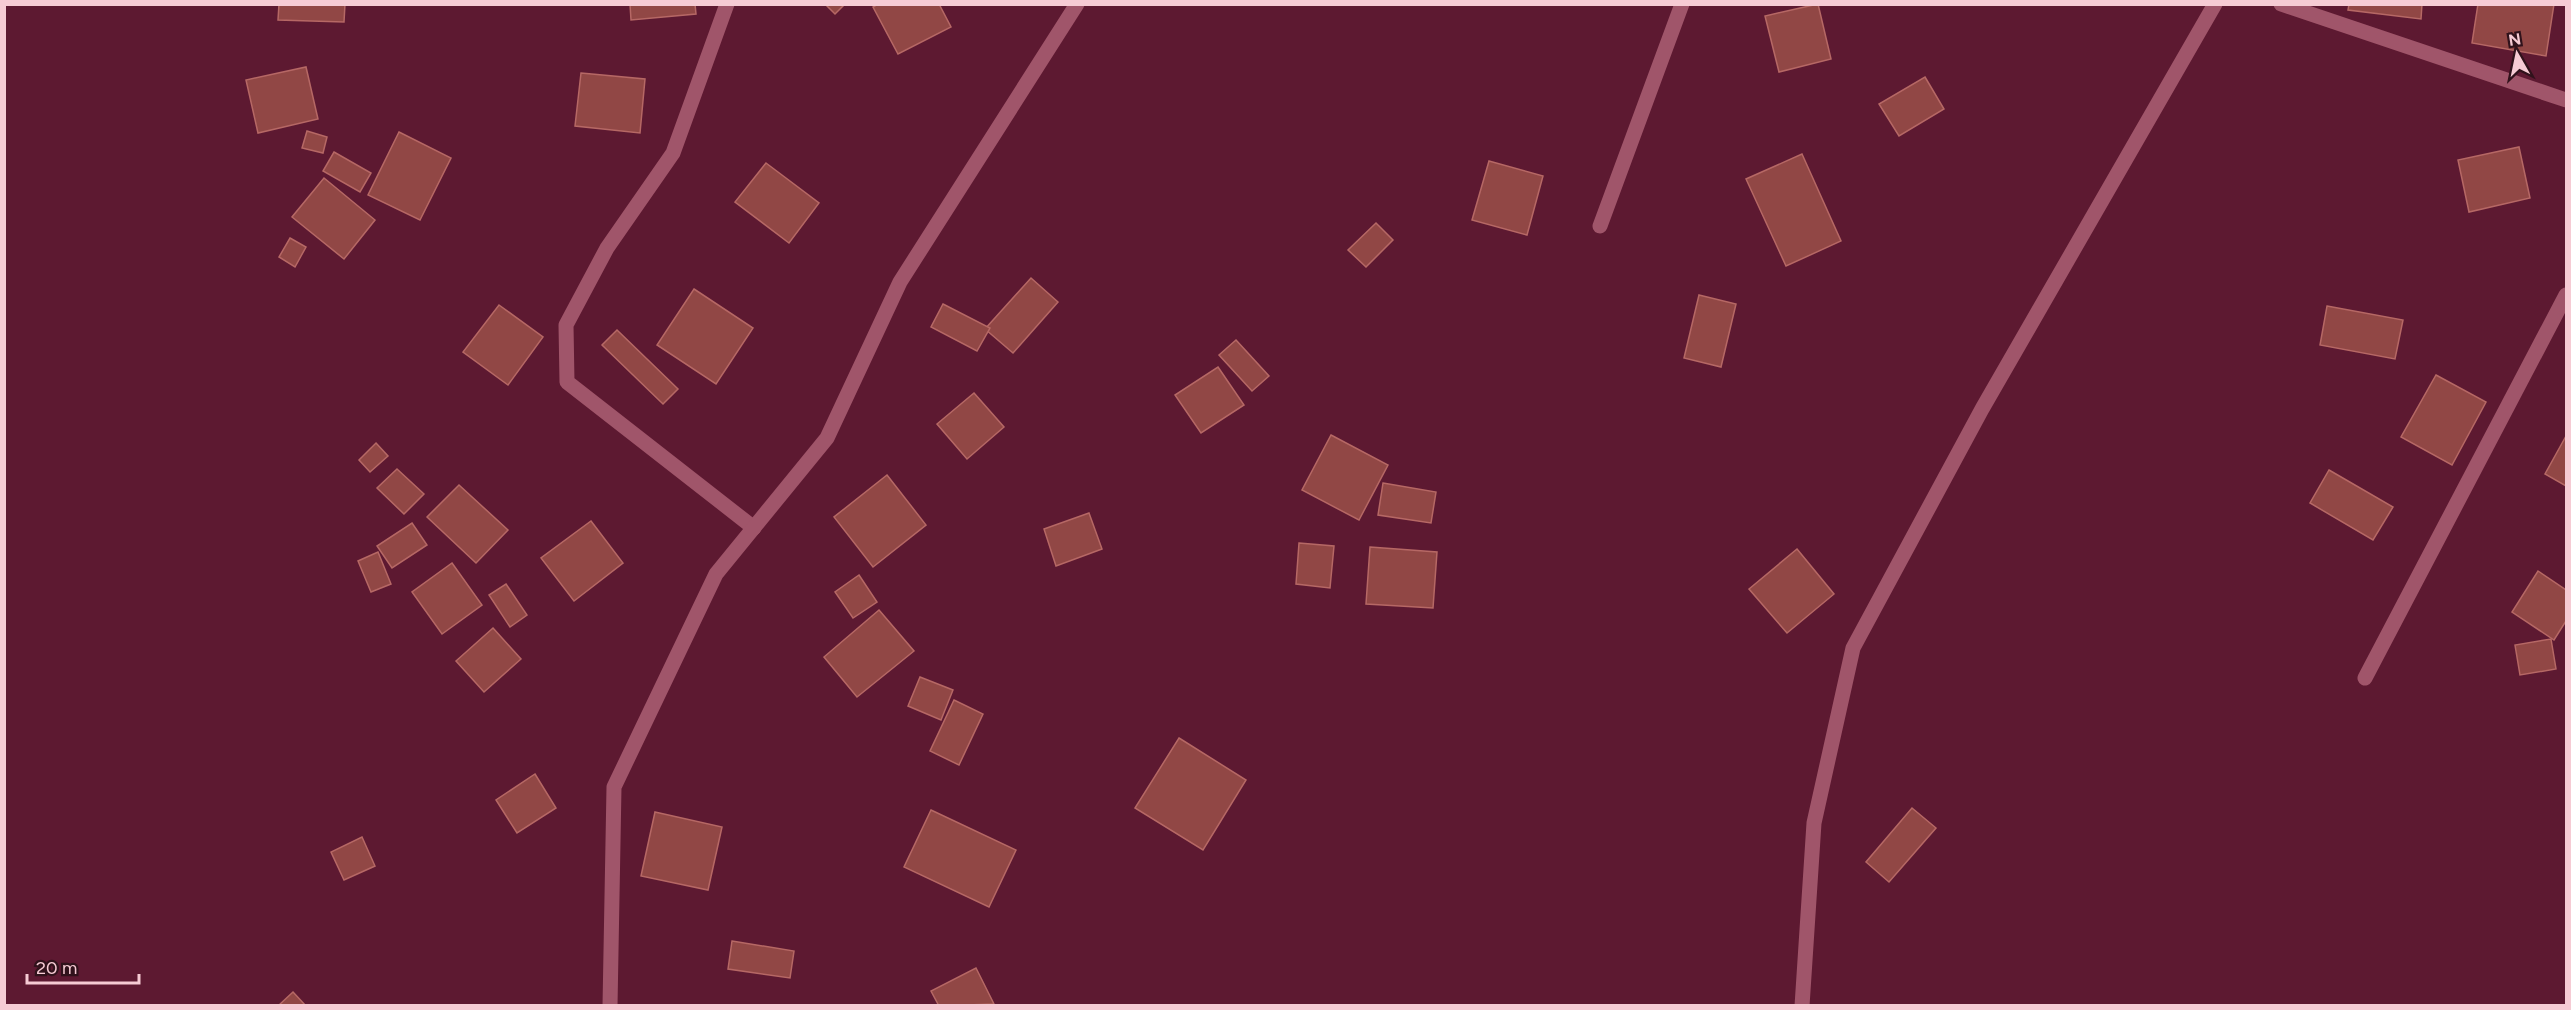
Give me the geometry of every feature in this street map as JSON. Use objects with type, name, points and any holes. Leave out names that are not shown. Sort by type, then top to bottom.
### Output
[{"type":"street","points":[[727,4],[674,153],[606,248],[566,325],[567,382],[754,528]]},
{"type":"street","points":[[610,1005],[614,787],[716,574],[827,438],[900,282],[1077,4]]},
{"type":"street","points":[[1600,226],[1682,4]]},
{"type":"street","points":[[1802,1005],[1814,823],[1853,648],[1982,409],[2215,4]]},
{"type":"street","points":[[2281,4],[2566,100]]},
{"type":"street","points":[[2365,678],[2566,296]]},
{"type":"building","points":[[279,4],[345,4],[344,22],[278,20]]},
{"type":"building","points":[[630,4],[695,4],[696,14],[631,20]]},
{"type":"building","points":[[825,4],[845,4],[835,14]]},
{"type":"building","points":[[878,4],[939,4],[951,27],[898,54],[873,7]]},
{"type":"building","points":[[1818,4],[1831,59],[1779,72],[1765,16]]},
{"type":"building","points":[[2349,4],[2422,4],[2421,19],[2348,10]]},
{"type":"building","points":[[2478,4],[2554,4],[2546,56],[2472,43]]},
{"type":"building","points":[[306,67],[318,119],[258,133],[246,80]]},
{"type":"building","points":[[581,73],[645,79],[640,133],[575,126]]},
{"type":"building","points":[[1925,77],[1944,109],[1899,136],[1879,104]]},
{"type":"building","points":[[307,131],[327,137],[323,153],[302,148]]},
{"type":"building","points":[[399,132],[451,158],[420,220],[368,195]]},
{"type":"building","points":[[2519,147],[2530,198],[2469,212],[2458,160]]},
{"type":"building","points":[[334,152],[371,173],[360,192],[323,171]]},
{"type":"building","points":[[1802,154],[1841,241],[1786,266],[1746,179]]},
{"type":"building","points":[[1489,161],[1543,176],[1527,235],[1472,220]]},
{"type":"building","points":[[766,163],[819,203],[789,243],[735,202]]},
{"type":"building","points":[[324,178],[375,220],[344,259],[292,217]]},
{"type":"building","points":[[1376,223],[1393,240],[1366,267],[1348,250]]},
{"type":"building","points":[[290,238],[306,247],[295,267],[279,257]]},
{"type":"building","points":[[1031,278],[1058,302],[1013,353],[985,329]]},
{"type":"building","points":[[694,289],[753,328],[716,384],[657,345]]},
{"type":"building","points":[[1699,295],[1736,304],[1721,367],[1684,358]]},
{"type":"building","points":[[943,304],[990,328],[977,351],[931,327]]},
{"type":"building","points":[[499,305],[543,337],[508,385],[463,352]]},
{"type":"building","points":[[2327,306],[2403,320],[2395,359],[2320,345]]},
{"type":"building","points":[[617,330],[678,389],[663,404],[602,345]]},
{"type":"building","points":[[1236,340],[1269,376],[1252,391],[1219,355]]},
{"type":"building","points":[[1218,367],[1244,405],[1201,433],[1175,395]]},
{"type":"building","points":[[2436,375],[2486,402],[2452,465],[2401,437]]},
{"type":"building","points":[[974,393],[1004,427],[967,459],[937,424]]},
{"type":"building","points":[[1331,435],[1388,465],[1359,520],[1302,490]]},
{"type":"building","points":[[2566,436],[2566,486],[2545,474]]},
{"type":"building","points":[[376,443],[388,456],[370,472],[359,460]]},
{"type":"building","points":[[397,469],[424,494],[404,514],[377,488]]},
{"type":"building","points":[[2329,470],[2393,507],[2373,540],[2310,503]]},
{"type":"building","points":[[887,475],[926,525],[873,567],[834,517]]},
{"type":"building","points":[[1383,483],[1436,492],[1431,523],[1378,515]]},
{"type":"building","points":[[459,485],[508,530],[476,563],[427,517]]},
{"type":"building","points":[[1089,513],[1102,549],[1056,566],[1044,529]]},
{"type":"building","points":[[591,521],[623,563],[574,601],[541,558]]},
{"type":"building","points":[[412,523],[427,545],[392,568],[377,546]]},
{"type":"building","points":[[1299,543],[1334,546],[1330,588],[1296,584]]},
{"type":"building","points":[[1370,547],[1437,552],[1433,608],[1366,604]]},
{"type":"building","points":[[1797,549],[1834,594],[1787,633],[1749,589]]},
{"type":"building","points":[[378,552],[391,584],[371,592],[358,561]]},
{"type":"building","points":[[452,563],[482,605],[442,634],[412,592]]},
{"type":"building","points":[[2538,571],[2566,590],[2566,621],[2554,640],[2512,612]]},
{"type":"building","points":[[859,575],[877,602],[853,618],[835,592]]},
{"type":"building","points":[[506,584],[527,615],[510,627],[489,595]]},
{"type":"building","points":[[879,610],[914,651],[857,697],[824,657]]},
{"type":"building","points":[[493,628],[521,659],[484,692],[456,661]]},
{"type":"building","points":[[2551,639],[2556,669],[2520,675],[2515,645]]},
{"type":"building","points":[[920,677],[953,690],[941,720],[908,706]]},
{"type":"building","points":[[954,700],[983,714],[959,765],[930,751]]},
{"type":"building","points":[[1179,738],[1246,780],[1203,850],[1135,808]]},
{"type":"building","points":[[535,774],[556,808],[517,833],[496,800]]},
{"type":"building","points":[[1912,808],[1936,828],[1889,882],[1866,862]]},
{"type":"building","points":[[931,810],[1016,850],[989,907],[904,867]]},
{"type":"building","points":[[655,812],[722,827],[708,890],[641,876]]},
{"type":"building","points":[[362,837],[375,866],[344,880],[331,852]]},
{"type":"building","points":[[732,941],[794,951],[790,978],[728,969]]},
{"type":"building","points":[[976,968],[994,1004],[939,1006],[931,991]]},
{"type":"building","points":[[293,992],[306,1006],[278,1006]]}]
